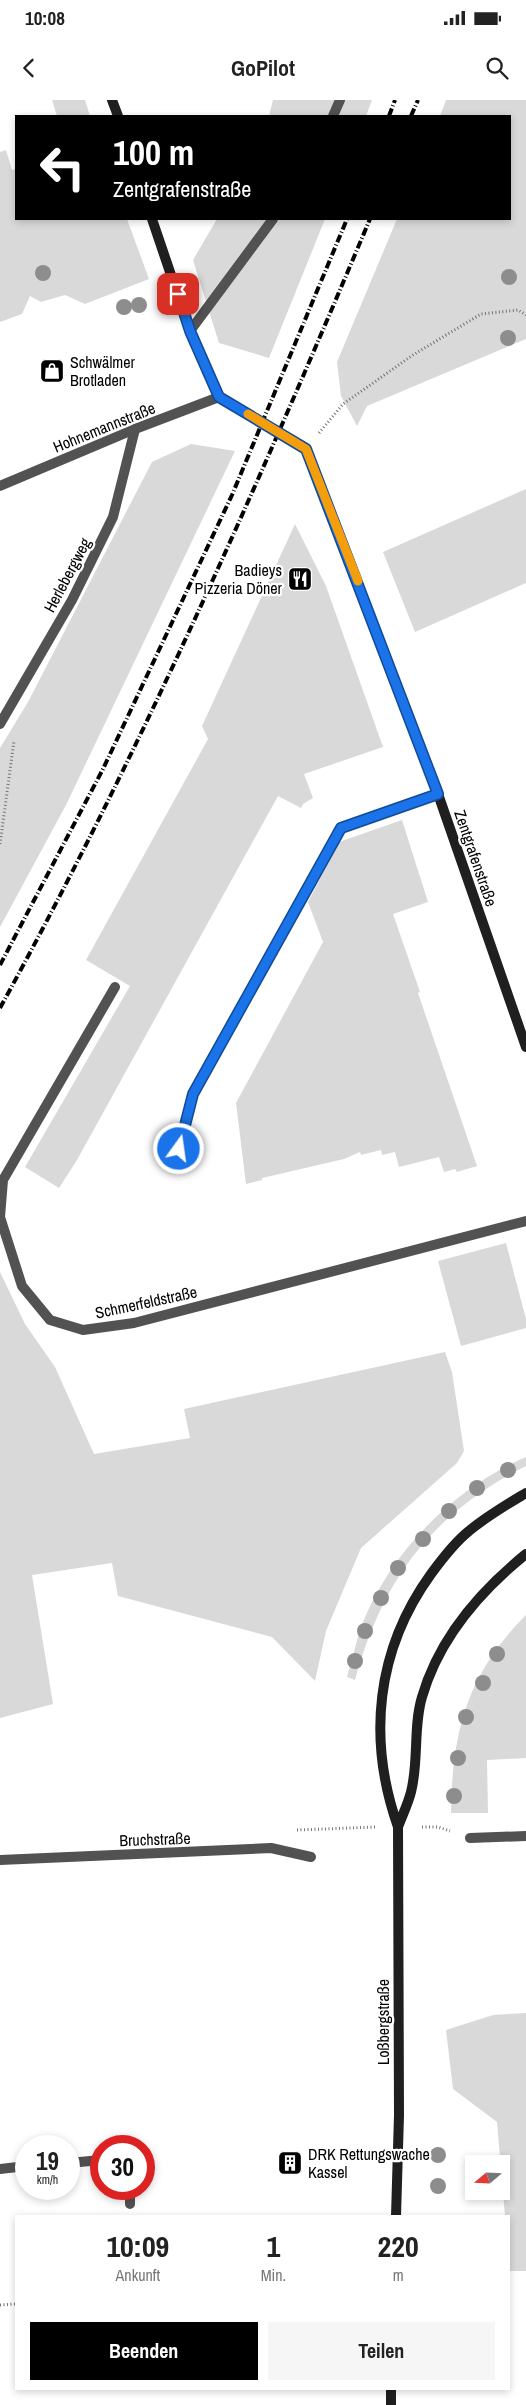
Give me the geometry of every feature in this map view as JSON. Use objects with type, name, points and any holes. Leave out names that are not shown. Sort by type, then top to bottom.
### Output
[{"type":"main road","points":[[112,100],[118,115]]},
{"type":"main road","points":[[152,220],[190,331],[219,397],[306,449]]},
{"type":"main road","name":"Zentgrafenstraße","points":[[306,449],[438,794],[526,1047]]},
{"type":"main road","name":"Loßbergstraße","points":[[396,2215],[399,2115],[398,1827],[386,1794],[380,1736],[383,1687],[395,1640],[415,1597],[447,1554],[467,1532],[492,1512],[526,1493]]},
{"type":"main road","name":"Loßbergstraße","points":[[398,1827],[411,1791],[422,1697],[443,1648],[463,1615],[500,1575],[526,1554]]},
{"type":"main road","points":[[391,2390],[391,2405]]},
{"type":"street","points":[[333,115],[340,100]]},
{"type":"street","points":[[190,331],[272,220]]},
{"type":"street","name":"Hohnemannstraße","points":[[0,486],[135,429],[219,397]]},
{"type":"street","name":"Herlebergweg","points":[[0,724],[72,600],[113,517],[135,429]]},
{"type":"street","points":[[179,1149],[193,1094],[341,828],[438,794]]},
{"type":"street","name":"Schmerfeldstraße","points":[[115,987],[3,1180],[0,1217],[22,1286],[50,1320],[83,1330],[134,1323],[526,1221]]},
{"type":"street","points":[[470,1838],[526,1836]]},
{"type":"street","name":"Bruchstraße","points":[[0,1860],[271,1848],[311,1856]]},
{"type":"street","points":[[0,2169],[15,2167]]},
{"type":"path","points":[[306,449],[343,404],[413,355],[481,314],[518,310],[526,315]]},
{"type":"path","points":[[0,844],[15,736]]},
{"type":"path","points":[[340,1828],[362,1827]]},
{"type":"path","points":[[0,2305],[15,2304]]},
{"type":"shaded area","points":[[52,100],[85,100],[90,115],[57,115]]},
{"type":"shaded area","points":[[273,100],[372,100],[366,115],[269,115]]},
{"type":"shaded area","points":[[446,100],[526,100],[526,339],[367,406],[357,426],[341,396],[337,362],[397,220],[511,220],[511,115],[440,115]]},
{"type":"shaded area","points":[[6,150],[12,170],[15,169],[15,220],[127,220],[149,279],[85,304],[65,295],[41,302],[30,296],[22,314],[0,322],[0,152]]},
{"type":"shaded area","points":[[216,220],[325,220],[269,358],[219,343],[193,260]]},
{"type":"shaded area","points":[[191,444],[235,451],[66,805],[0,927],[0,748],[28,702],[152,462]]},
{"type":"shaded area","points":[[526,489],[526,583],[415,632],[383,552]]},
{"type":"shaded area","points":[[295,524],[326,586],[383,747],[304,774],[313,798],[303,804],[301,808],[278,796],[77,1160],[59,1188],[25,1167],[130,986],[86,960],[208,739],[202,726]]},
{"type":"shaded area","points":[[402,820],[428,902],[393,914],[477,1166],[457,1172],[455,1169],[444,1172],[439,1157],[399,1167],[395,1152],[382,1155],[381,1150],[361,1155],[360,1152],[344,1159],[262,1178],[262,1180],[246,1184],[236,1103],[323,942],[308,902],[339,842]]},
{"type":"shaded area","points":[[506,1243],[526,1319],[526,1328],[461,1346],[438,1261]]},
{"type":"shaded area","points":[[0,1272],[25,1324],[55,1367],[94,1454],[190,1438],[184,1409],[445,1352],[452,1372],[464,1451],[457,1463],[361,1548],[326,1631],[315,1681],[272,1637],[118,1596],[112,1563],[32,1575],[53,1704],[0,1718]]},
{"type":"shaded area","points":[[526,1457],[526,1466],[464,1505],[438,1528],[416,1553],[397,1580],[380,1610],[355,1680],[347,1677],[359,1633],[371,1605],[386,1578],[404,1552],[448,1506],[472,1487]]},
{"type":"shaded area","points":[[526,1615],[526,1758],[487,1760],[488,1813],[451,1813],[455,1756],[467,1706],[477,1682],[490,1659],[506,1637]]},
{"type":"shaded area","points":[[526,2013],[526,2271],[510,2271],[510,2215],[505,2215],[504,2200],[510,2200],[510,2155],[500,2155],[497,2122],[453,2089],[446,2030],[493,2015]]},
{"type":"railway","points":[[389,115],[395,100]]},
{"type":"railway","points":[[411,115],[418,100]]},
{"type":"railway","points":[[0,965],[103,769],[232,495],[347,220]]},
{"type":"railway","points":[[0,1008],[101,815],[149,717],[240,519],[370,220]]},
{"type":"slow traffic","points":[[248,414],[306,449],[358,581]]},
{"type":"place","name":"Schwälmer Brotladen","points":[[52,371]]},
{"type":"place","name":"Badieys Pizzeria Döner","points":[[300,579]]},
{"type":"place","name":"DRK Rettungswache Kassel","points":[[290,2163]]},
{"type":"route","points":[[178,294],[190,331],[219,397],[306,449],[331,509],[438,794],[341,828],[193,1094],[179,1149]]}]
